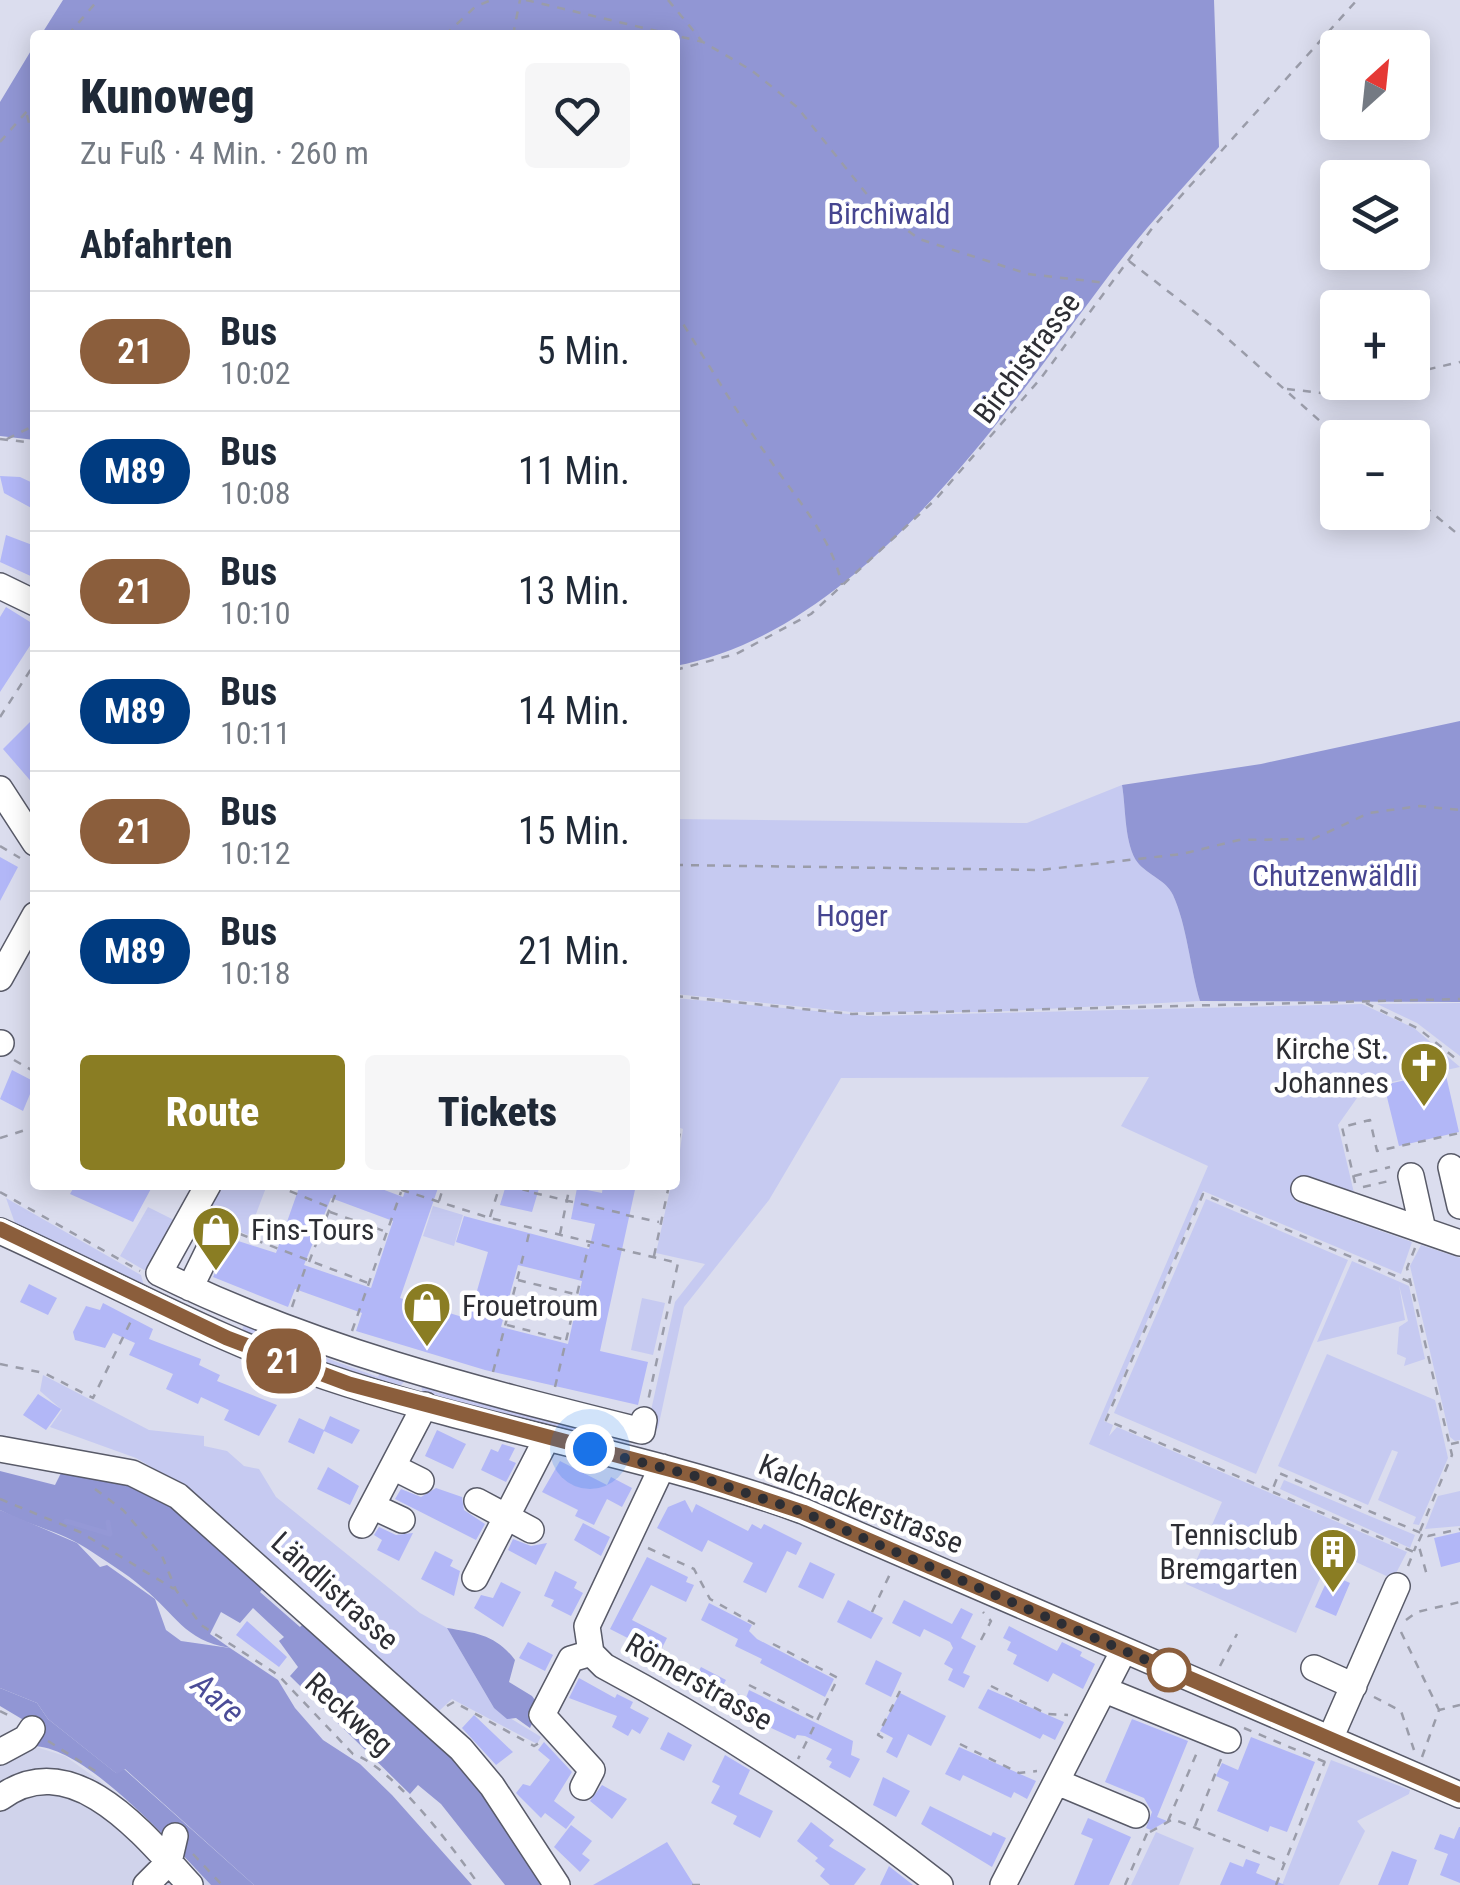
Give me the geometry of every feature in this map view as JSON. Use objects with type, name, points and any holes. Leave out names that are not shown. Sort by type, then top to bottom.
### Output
[{"type":"street","points":[[0,586],[30,601]]},
{"type":"street","points":[[0,789],[30,836]]},
{"type":"street","points":[[0,978],[30,924]]},
{"type":"street","points":[[1451,1167],[1460,1206]]},
{"type":"street","points":[[1400,1172],[1422,1230]]},
{"type":"street","points":[[205,1190],[152,1284],[190,1288],[284,1330],[416,1374],[642,1431],[644,1420]]},
{"type":"street","points":[[1304,1190],[1460,1243]]},
{"type":"street","name":"Kalchackerstrasse","points":[[0,1230],[152,1284],[227,1338],[335,1380],[772,1500],[1124,1650],[1330,1747],[1460,1795]]},
{"type":"street","points":[[190,1288],[221,1231]]},
{"type":"street","points":[[227,1338],[240,1312]]},
{"type":"street","points":[[402,1520],[365,1509],[391,1471],[417,1403],[416,1374]]},
{"type":"street","points":[[590,1449],[598,1420]]},
{"type":"street","points":[[475,1578],[547,1438]]},
{"type":"street","name":"Ländlistrasse","points":[[0,1448],[115,1468],[178,1496],[461,1749],[492,1786],[557,1885]]},
{"type":"street","name":"Römerstrasse","points":[[662,1467],[587,1626],[590,1653],[604,1666],[712,1724],[791,1774],[940,1885]]},
{"type":"street","points":[[391,1471],[421,1481]]},
{"type":"street","points":[[477,1501],[531,1530]]},
{"type":"street","points":[[1330,1747],[1402,1578]]},
{"type":"street","points":[[1003,1885],[1124,1650]]},
{"type":"street","points":[[582,1786],[592,1770],[542,1715],[571,1659],[590,1653]]},
{"type":"street","points":[[1325,1671],[1354,1684]]},
{"type":"street","points":[[1105,1690],[1217,1736]]},
{"type":"street","points":[[0,1752],[26,1738],[32,1729]]},
{"type":"street","points":[[1058,1780],[1136,1815]]},
{"type":"street","points":[[0,1798],[35,1783],[61,1782],[85,1789],[105,1801],[190,1885]]},
{"type":"street","points":[[146,1885],[169,1862],[175,1836]]},
{"type":"path","points":[[72,30],[98,0]]},
{"type":"path","points":[[450,30],[475,7],[491,0]]},
{"type":"path","points":[[514,30],[520,0]]},
{"type":"path","points":[[526,0],[652,30]]},
{"type":"path","points":[[668,0],[703,42]]},
{"type":"path","name":"Birchistrasse","points":[[680,669],[706,664],[763,642],[810,614],[936,499],[1041,378],[1128,260],[1357,0]]},
{"type":"path","points":[[680,37],[703,42],[751,70],[797,107],[877,207],[919,239],[1028,274],[1109,283]]},
{"type":"path","points":[[0,142],[30,108]]},
{"type":"path","points":[[26,112],[30,128]]},
{"type":"path","points":[[1128,260],[1320,421]]},
{"type":"path","points":[[680,320],[766,456],[832,550],[842,586]]},
{"type":"path","points":[[1430,368],[1460,362]]},
{"type":"path","points":[[1284,388],[1320,393]]},
{"type":"path","points":[[3,439],[30,427]]},
{"type":"path","points":[[3,439],[30,442]]},
{"type":"path","points":[[1430,511],[1460,536]]},
{"type":"path","points":[[0,717],[30,670]]},
{"type":"path","points":[[680,865],[1040,870],[1182,854],[1240,840],[1312,839],[1370,813],[1420,806],[1460,810]]},
{"type":"path","points":[[680,997],[852,1014],[1460,999]]},
{"type":"path","points":[[1365,1002],[1419,1029],[1460,1062]]},
{"type":"path","points":[[0,1043],[10,1058],[30,1069]]},
{"type":"path","points":[[1360,1208],[1342,1127],[1370,1120],[1377,1152],[1460,1132]]},
{"type":"path","points":[[0,1138],[30,1129]]},
{"type":"path","points":[[1353,1176],[1400,1172]]},
{"type":"path","points":[[286,1190],[386,1232]]},
{"type":"path","points":[[284,1330],[337,1190]]},
{"type":"path","points":[[345,1352],[401,1190],[490,1218],[678,1263],[644,1420]]},
{"type":"path","points":[[438,1202],[442,1190]]},
{"type":"path","points":[[490,1218],[498,1190]]},
{"type":"path","points":[[524,1190],[661,1222]]},
{"type":"path","points":[[559,1236],[569,1190]]},
{"type":"path","points":[[653,1258],[668,1190]]},
{"type":"path","points":[[0,1192],[152,1284],[93,1398],[40,1372],[0,1364]]},
{"type":"path","points":[[1410,1282],[1203,1194],[1106,1420],[1414,1552]]},
{"type":"path","points":[[526,1242],[530,1228]]},
{"type":"path","points":[[1402,1578],[1452,1455],[1406,1268],[1422,1230]]},
{"type":"path","points":[[221,1231],[368,1284]]},
{"type":"path","points":[[550,1408],[589,1244]]},
{"type":"path","points":[[487,1392],[524,1253]]},
{"type":"path","points":[[517,1280],[577,1295]]},
{"type":"path","points":[[506,1325],[566,1340]]},
{"type":"path","points":[[1450,1444],[1460,1442]]},
{"type":"path","points":[[1272,1491],[1279,1473],[1421,1533],[1460,1529]]},
{"type":"path","points":[[89,1485],[124,1510],[162,1556],[176,1590]]},
{"type":"path","points":[[0,1500],[80,1532],[146,1576],[176,1590]]},
{"type":"path","points":[[628,1540],[694,1569],[710,1598],[760,1627]]},
{"type":"path","points":[[1418,1543],[1428,1579]]},
{"type":"path","points":[[872,1612],[896,1552]]},
{"type":"path","name":"Reckweg","points":[[176,1590],[201,1625],[232,1642],[281,1680],[353,1754],[370,1759],[402,1789],[479,1885]]},
{"type":"path","points":[[981,1640],[990,1621],[982,1614],[992,1593]]},
{"type":"path","points":[[1354,1684],[1401,1711],[1418,1758],[1439,1710],[1412,1651],[1402,1641],[1402,1628],[1417,1612],[1460,1602]]},
{"type":"path","points":[[1218,1672],[1237,1634]]},
{"type":"path","points":[[226,1650],[232,1642]]},
{"type":"path","points":[[772,1644],[838,1678],[791,1774]]},
{"type":"path","points":[[749,1685],[818,1720]]},
{"type":"path","points":[[991,1686],[1047,1714],[1073,1715],[1089,1723]]},
{"type":"path","points":[[883,1738],[878,1735],[881,1725],[900,1691]]},
{"type":"path","points":[[453,1702],[534,1746]]},
{"type":"path","points":[[1439,1710],[1460,1705]]},
{"type":"path","points":[[1167,1822],[1217,1736],[1234,1724],[1330,1747],[1276,1885]]},
{"type":"path","points":[[1194,1827],[1217,1736]]},
{"type":"path","points":[[960,1744],[1019,1773],[1043,1771],[1058,1780]]},
{"type":"path","points":[[1125,1885],[1148,1831],[1173,1819],[1284,1863]]},
{"type":"path","points":[[175,1836],[222,1885]]},
{"type":"path","points":[[692,1885],[700,1885]]},
{"type":"shaded area","points":[[33,1746],[65,1756],[151,1818],[165,1839],[211,1885],[0,1885],[0,1759]]},
{"type":"green space","name":"Birchiwald","points":[[63,0],[1214,0],[1219,147],[1123,257],[975,451],[866,564],[806,610],[742,645],[680,664],[680,30],[44,30]]},
{"type":"green space","points":[[30,52],[30,439],[0,436],[0,102]]},
{"type":"green space","name":"Chutzenwäldli","points":[[1460,721],[1460,1002],[1200,1001],[1173,895],[1133,855],[1122,785],[1261,764]]},
{"type":"green space","name":"Hoger","points":[[1122,785],[1133,855],[1173,895],[1200,1001],[988,1012],[852,1012],[680,995],[680,819],[1027,823]]},
{"type":"green space","points":[[680,998],[870,1016],[1362,1004],[1414,1028],[1460,1067],[1364,1088],[1338,1125],[1354,1193],[1302,1176],[1295,1201],[1412,1242],[1401,1274],[1203,1191],[1104,1421],[1113,1425],[1109,1436],[1117,1427],[1407,1552],[1393,1579],[1332,1551],[1296,1633],[1186,1584],[1222,1502],[1089,1444],[1208,1166],[1121,1126],[1149,1077],[841,1078],[769,1200],[684,1307],[658,1428],[646,1433],[675,1302],[705,1264],[656,1253],[670,1190],[680,1190],[683,1129]]},
{"type":"green space","points":[[1460,1003],[1460,1056],[1417,1023],[1377,1004]]},
{"type":"green space","points":[[211,1190],[265,1190],[248,1235],[198,1214]]},
{"type":"green space","points":[[6,1198],[141,1275],[144,1286],[17,1229]]},
{"type":"green space","points":[[1206,1199],[1348,1260],[1256,1474],[1114,1413]]},
{"type":"green space","points":[[433,1206],[463,1215],[454,1246],[423,1236]]},
{"type":"green space","points":[[148,1207],[176,1221],[155,1271],[144,1270],[120,1256]]},
{"type":"green space","points":[[1421,1245],[1460,1258],[1460,1440],[1455,1441],[1450,1437],[1410,1266]]},
{"type":"green space","points":[[1352,1261],[1409,1286],[1425,1359],[1404,1366],[1406,1358],[1397,1354],[1399,1327],[1408,1321],[1399,1285],[1405,1320],[1317,1342]]},
{"type":"green space","points":[[642,1298],[665,1303],[653,1355],[631,1350]]},
{"type":"green space","points":[[244,1323],[257,1326],[255,1332],[378,1377],[381,1370],[405,1381],[397,1389],[338,1373],[242,1332]]},
{"type":"green space","points":[[1327,1354],[1435,1400],[1448,1458],[1419,1525],[1413,1524],[1416,1517],[1378,1500],[1398,1452],[1392,1450],[1368,1505],[1278,1466]]},
{"type":"green space","points":[[43,1375],[149,1430],[204,1436],[204,1446],[227,1451],[244,1466],[259,1469],[276,1497],[420,1613],[447,1628],[494,1708],[541,1737],[537,1744],[452,1699],[439,1711],[194,1492],[136,1458],[50,1427],[62,1410],[40,1391]]},
{"type":"green space","points":[[421,1384],[436,1386],[435,1392],[588,1428],[582,1436],[423,1396]]},
{"type":"green space","points":[[64,1467],[148,1487],[266,1584],[260,1592],[300,1627],[307,1620],[451,1749],[549,1885],[505,1885],[441,1804],[418,1785],[410,1794],[290,1676],[298,1667],[279,1641],[284,1637],[253,1608],[240,1623],[221,1612],[210,1634],[230,1648],[201,1639],[136,1582],[86,1548],[0,1510],[0,1471],[55,1485]]},
{"type":"green space","points":[[1284,1480],[1415,1535],[1410,1548],[1280,1489]]},
{"type":"green space","points":[[1460,1491],[1460,1526],[1425,1529],[1438,1496]]},
{"type":"green space","points":[[447,1628],[493,1640],[515,1660],[509,1682],[532,1696],[540,1707],[530,1728],[516,1718],[507,1719],[494,1708]]},
{"type":"green space","points":[[0,1688],[37,1703],[48,1719],[116,1773],[124,1769],[254,1885],[211,1885],[103,1780],[54,1750],[33,1746],[37,1728],[0,1706]]},
{"type":"green space","points":[[1331,1760],[1410,1790],[1409,1794],[1357,1821],[1365,1831],[1339,1885],[1282,1885]]},
{"type":"green space","points":[[1156,1832],[1194,1848],[1179,1885],[1131,1885]]},
{"type":"water","name":"Aare","points":[[0,1510],[77,1543],[100,1567],[107,1565],[155,1599],[166,1630],[181,1641],[230,1648],[278,1680],[295,1708],[323,1740],[360,1764],[392,1795],[472,1885],[254,1885],[125,1769],[117,1774],[48,1719],[37,1703],[0,1688]]},
{"type":"building","points":[[0,476],[30,482],[30,507],[4,493]]},
{"type":"building","points":[[6,535],[30,544],[30,576],[0,562]]},
{"type":"building","points":[[6,607],[30,622],[30,646],[0,692],[0,617]]},
{"type":"building","points":[[30,722],[30,780],[3,749]]},
{"type":"building","points":[[0,857],[18,867],[0,901]]},
{"type":"building","points":[[12,1070],[30,1079],[30,1094],[23,1111],[0,1099]]},
{"type":"building","points":[[1445,1071],[1459,1132],[1399,1146],[1384,1085]]},
{"type":"building","points":[[72,1190],[150,1190],[133,1222],[70,1194]]},
{"type":"building","points":[[298,1190],[384,1190],[403,1197],[405,1190],[437,1190],[400,1298],[469,1319],[488,1252],[456,1242],[464,1216],[589,1249],[595,1224],[571,1219],[577,1190],[635,1190],[600,1351],[648,1362],[638,1405],[485,1370],[356,1331],[362,1313],[295,1289],[288,1307],[213,1277],[232,1239],[276,1253]],"holes":[[[331,1198],[393,1221],[371,1288],[304,1265]],[[518,1265],[582,1281],[568,1344],[501,1327]]]},
{"type":"building","points":[[504,1190],[539,1190],[532,1212],[500,1205]]},
{"type":"building","points":[[29,1284],[57,1298],[48,1315],[20,1302]]},
{"type":"building","points":[[103,1303],[153,1329],[149,1339],[201,1359],[199,1365],[220,1375],[217,1381],[277,1405],[259,1436],[224,1420],[229,1410],[201,1397],[198,1404],[166,1389],[173,1374],[129,1355],[135,1343],[113,1333],[105,1348],[75,1340],[73,1332],[86,1306],[100,1310]]},
{"type":"building","points":[[38,1394],[61,1409],[46,1430],[23,1415]]},
{"type":"building","points":[[330,1416],[360,1430],[352,1444],[324,1431],[314,1454],[288,1442],[299,1418],[324,1430]]},
{"type":"building","points":[[437,1430],[466,1444],[453,1469],[425,1456]]},
{"type":"building","points":[[502,1444],[515,1448],[509,1460],[516,1463],[506,1482],[481,1470],[491,1449],[498,1452]]},
{"type":"building","points":[[560,1461],[607,1485],[611,1477],[632,1488],[622,1507],[607,1499],[594,1525],[575,1516],[578,1510],[542,1492]]},
{"type":"building","points":[[328,1467],[359,1486],[350,1505],[317,1489]]},
{"type":"building","points":[[436,1488],[462,1497],[464,1510],[485,1524],[476,1540],[395,1499],[401,1489],[421,1497]]},
{"type":"building","points":[[685,1500],[692,1513],[696,1504],[748,1531],[752,1524],[761,1529],[764,1524],[802,1543],[796,1555],[787,1551],[766,1593],[743,1582],[753,1563],[708,1540],[702,1552],[657,1528],[668,1507]]},
{"type":"building","points":[[583,1523],[610,1537],[601,1556],[574,1540]]},
{"type":"building","points":[[379,1527],[396,1535],[413,1533],[399,1561],[377,1550],[382,1540],[374,1535]]},
{"type":"building","points":[[1460,1532],[1460,1562],[1441,1567],[1434,1538]]},
{"type":"building","points":[[513,1539],[531,1546],[547,1543],[536,1565],[508,1550]]},
{"type":"building","points":[[435,1551],[453,1560],[450,1566],[460,1571],[454,1596],[421,1579]]},
{"type":"building","points":[[647,1557],[688,1577],[686,1582],[694,1585],[686,1602],[651,1585],[632,1620],[667,1638],[659,1654],[610,1629]]},
{"type":"building","points":[[810,1562],[835,1574],[823,1599],[798,1587]]},
{"type":"building","points":[[555,1571],[577,1582],[574,1588],[583,1593],[571,1616],[551,1606],[554,1600],[544,1596]]},
{"type":"building","name":"Tennisclub Bremgarten","points":[[1330,1574],[1350,1583],[1336,1616],[1315,1607]]},
{"type":"building","points":[[501,1582],[521,1592],[503,1627],[474,1608],[481,1595],[493,1598]]},
{"type":"building","points":[[848,1600],[883,1618],[871,1639],[837,1622]]},
{"type":"building","points":[[904,1600],[952,1624],[961,1608],[973,1614],[961,1638],[976,1646],[963,1673],[970,1676],[964,1688],[948,1680],[953,1669],[944,1664],[953,1648],[950,1642],[924,1629],[920,1637],[892,1623]]},
{"type":"building","points":[[709,1603],[752,1625],[749,1631],[757,1639],[834,1679],[825,1697],[760,1663],[762,1659],[735,1646],[738,1639],[701,1620]]},
{"type":"building","points":[[247,1621],[287,1657],[279,1667],[236,1635]]},
{"type":"building","points":[[1009,1626],[1057,1651],[1062,1642],[1082,1652],[1080,1656],[1095,1664],[1083,1689],[1053,1673],[1048,1682],[1013,1664],[1017,1655],[1007,1650],[1011,1642],[1003,1638]]},
{"type":"building","points":[[528,1642],[553,1655],[545,1671],[519,1658]]},
{"type":"building","points":[[876,1660],[902,1673],[891,1697],[865,1684]]},
{"type":"building","points":[[701,1667],[726,1680],[718,1695],[693,1682]]},
{"type":"building","points":[[579,1678],[615,1698],[617,1694],[633,1702],[630,1708],[649,1718],[640,1734],[632,1729],[628,1736],[612,1727],[617,1716],[569,1698]]},
{"type":"building","points":[[726,1688],[746,1698],[749,1690],[853,1741],[851,1755],[860,1759],[850,1778],[829,1767],[832,1762],[826,1759],[832,1749],[805,1736],[797,1735],[795,1739],[743,1715],[720,1699]]},
{"type":"building","points":[[988,1689],[1064,1722],[1055,1740],[1043,1734],[1040,1739],[978,1708]]},
{"type":"building","points":[[900,1693],[946,1716],[931,1746],[908,1734],[897,1758],[886,1752],[893,1738],[880,1731]]},
{"type":"building","points":[[474,1715],[513,1752],[496,1765],[462,1728]]},
{"type":"building","points":[[1132,1719],[1188,1741],[1157,1817],[1167,1821],[1151,1830],[1146,1828],[1152,1812],[1144,1798],[1105,1782]]},
{"type":"building","points":[[668,1732],[692,1745],[684,1761],[660,1749]]},
{"type":"building","points":[[1251,1737],[1315,1762],[1287,1832],[1270,1826],[1268,1832],[1217,1811],[1229,1782],[1216,1776],[1222,1763],[1238,1770]]},
{"type":"building","points":[[544,1742],[572,1772],[554,1801],[575,1817],[566,1829],[545,1813],[541,1818],[516,1793],[523,1784],[530,1786],[550,1760],[538,1750]]},
{"type":"building","points":[[959,1747],[1036,1781],[1027,1799],[1014,1792],[1011,1798],[963,1775],[960,1781],[945,1774]]},
{"type":"building","points":[[725,1755],[750,1770],[739,1794],[773,1811],[760,1838],[733,1824],[737,1816],[711,1803],[720,1786],[712,1782]]},
{"type":"building","points":[[883,1777],[910,1791],[896,1817],[873,1805]]},
{"type":"building","points":[[602,1785],[627,1799],[612,1819],[590,1801]]},
{"type":"building","points":[[930,1806],[991,1836],[993,1832],[1006,1838],[992,1867],[921,1824]]},
{"type":"building","points":[[1088,1818],[1131,1837],[1109,1885],[1074,1885],[1093,1839],[1081,1834]]},
{"type":"building","points":[[811,1822],[834,1840],[829,1846],[866,1869],[854,1885],[830,1885],[820,1876],[825,1869],[815,1861],[818,1858],[797,1841]]},
{"type":"building","points":[[571,1825],[592,1841],[582,1854],[590,1860],[580,1872],[554,1847]]},
{"type":"building","points":[[1459,1827],[1460,1883],[1440,1875],[1448,1854],[1434,1849],[1440,1834],[1454,1839]]},
{"type":"building","points":[[667,1842],[694,1885],[593,1885],[621,1869]]},
{"type":"building","points":[[1392,1851],[1417,1860],[1408,1885],[1378,1885]]},
{"type":"building","points":[[1246,1859],[1260,1864],[1256,1873],[1285,1885],[1220,1885],[1230,1862],[1243,1867]]},
{"type":"building","points":[[890,1867],[913,1885],[880,1885]]},
{"type":"waterway","points":[[66,1521],[110,1534],[108,1522]]},
{"type":"bus line","name":"21","points":[[0,1229],[227,1338],[349,1384],[695,1476],[835,1524],[1460,1795]]},
{"type":"place","name":"Kirche St. Johannes","points":[[1424,1108]]},
{"type":"place","name":"Fins-Tours","points":[[216,1272]]},
{"type":"place","name":"Frouetroum","points":[[427,1348]]},
{"type":"place","name":"Tennisclub Bremgarten","points":[[1333,1594]]},
{"type":"route","points":[[590,1449],[740,1489],[835,1524],[1169,1670]]}]
